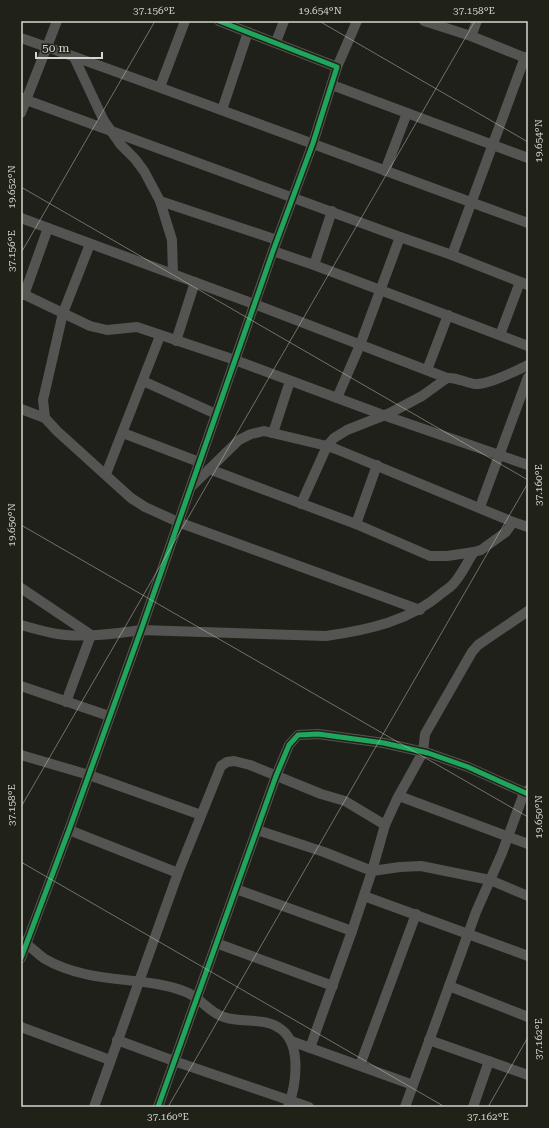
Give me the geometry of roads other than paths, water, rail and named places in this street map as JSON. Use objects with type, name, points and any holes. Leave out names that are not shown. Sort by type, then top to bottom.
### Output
[{"type":"street","points":[[21,114],[23,99],[47,47],[57,21]]},
{"type":"street","points":[[160,87],[185,21]]},
{"type":"street","points":[[219,21],[337,67]]},
{"type":"street","points":[[276,42],[284,21]]},
{"type":"street","points":[[21,958],[24,943],[89,775],[234,360],[313,143],[337,67],[357,21]]},
{"type":"street","points":[[424,21],[437,23],[526,58],[452,255]]},
{"type":"street","points":[[471,36],[477,21]]},
{"type":"street","points":[[222,110],[248,32]]},
{"type":"street","points":[[21,38],[160,87],[528,223]]},
{"type":"street","points":[[74,57],[104,121],[121,145],[135,159],[144,171],[160,201],[172,240],[173,274]]},
{"type":"street","points":[[332,85],[528,158]]},
{"type":"street","points":[[23,99],[452,255],[524,284],[500,335]]},
{"type":"street","points":[[385,171],[407,113]]},
{"type":"street","points":[[160,201],[277,240]]},
{"type":"street","points":[[314,265],[332,211]]},
{"type":"street","points":[[21,218],[254,304],[447,378],[475,384],[484,383],[528,365]]},
{"type":"street","points":[[48,228],[23,294],[90,326],[107,330],[137,327],[528,465]]},
{"type":"street","points":[[337,398],[360,345],[400,237]]},
{"type":"street","points":[[45,418],[43,400],[63,313],[90,244]]},
{"type":"street","points":[[273,251],[528,346]]},
{"type":"street","points":[[176,340],[195,282]]},
{"type":"street","points":[[427,370],[448,316]]},
{"type":"street","points":[[106,474],[160,336]]},
{"type":"street","points":[[480,507],[499,455],[524,398],[528,377]]},
{"type":"street","points":[[300,504],[327,446],[334,438],[347,430],[390,413],[422,396],[447,378]]},
{"type":"street","points":[[143,381],[216,414]]},
{"type":"street","points":[[273,433],[290,381]]},
{"type":"street","points":[[21,409],[45,418],[56,431],[106,474],[131,498],[145,506],[178,522],[420,610]]},
{"type":"street","points":[[190,487],[239,440],[251,434],[264,431],[327,446],[528,527]]},
{"type":"street","points":[[123,433],[199,462]]},
{"type":"street","points":[[356,524],[377,465]]},
{"type":"street","points":[[209,469],[356,524],[430,556],[447,556],[481,550],[506,532],[514,522]]},
{"type":"street","points":[[21,625],[60,634],[91,635],[140,630],[326,636],[387,623],[406,617],[420,610],[430,604],[454,584],[474,552]]},
{"type":"street","points":[[21,588],[91,635]]},
{"type":"street","points":[[310,1048],[364,896],[385,825],[423,752],[425,734],[472,652],[478,645],[528,611]]},
{"type":"street","points":[[66,702],[91,635]]},
{"type":"street","points":[[21,686],[109,716]]},
{"type":"street","points":[[158,1107],[256,830],[289,745],[298,736],[318,734],[384,743],[423,752],[468,767],[527,792],[468,934],[404,1107]]},
{"type":"street","points":[[21,766],[23,755],[89,775],[201,815]]},
{"type":"street","points":[[94,1107],[178,873],[221,766],[227,762],[234,761],[250,765],[321,794],[346,801],[385,825]]},
{"type":"street","points":[[399,796],[528,844]]},
{"type":"street","points":[[69,830],[178,873]]},
{"type":"street","points":[[256,830],[324,852],[372,871],[421,866],[490,880],[528,896]]},
{"type":"street","points":[[236,889],[352,931]]},
{"type":"street","points":[[364,896],[528,956]]},
{"type":"street","points":[[360,1065],[416,914]]},
{"type":"street","points":[[24,943],[46,959],[84,974],[115,980],[168,986],[188,992],[222,1017],[261,1021],[282,1030],[291,1041],[296,1068],[289,1104]]},
{"type":"street","points":[[216,943],[333,986]]},
{"type":"street","points":[[449,986],[528,1017]]},
{"type":"street","points":[[21,1027],[110,1060]]},
{"type":"street","points":[[117,1040],[289,1104],[309,1107]]},
{"type":"street","points":[[429,1040],[528,1075]]},
{"type":"street","points":[[291,1041],[413,1085]]},
{"type":"street","points":[[473,1107],[489,1061]]}]
